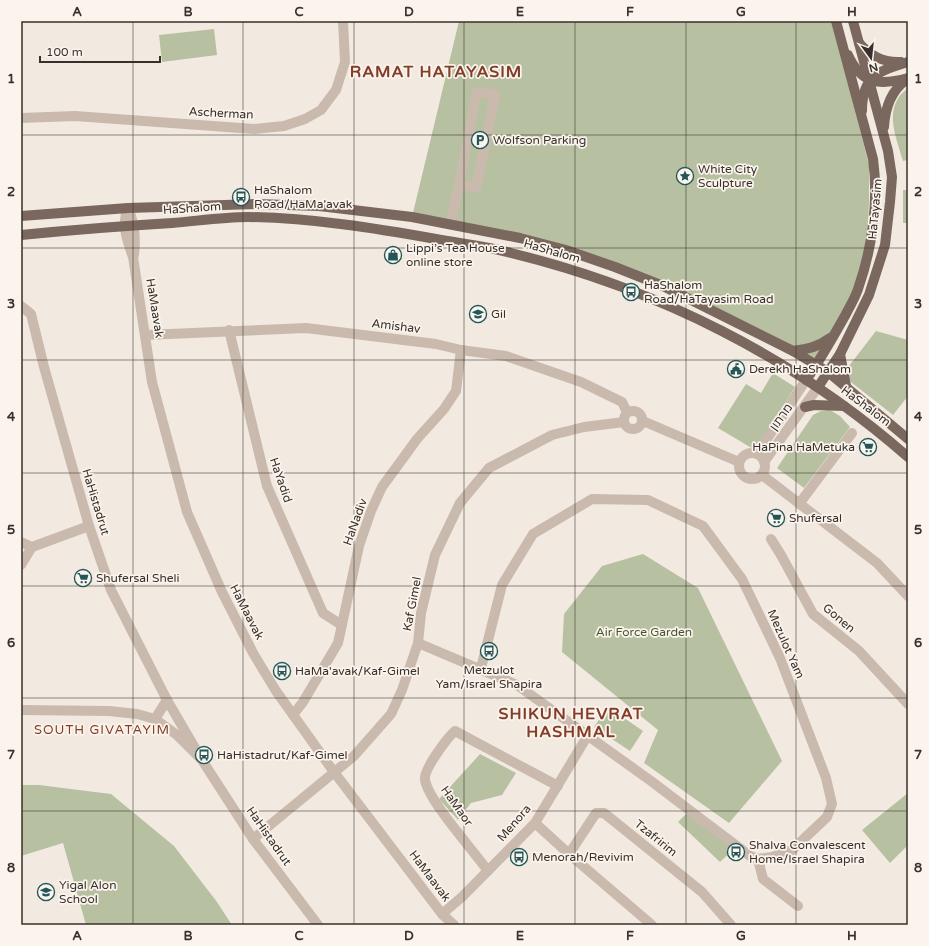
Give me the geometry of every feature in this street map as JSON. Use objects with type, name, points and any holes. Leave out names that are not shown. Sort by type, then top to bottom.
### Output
[{"type":"main road","name":"HaTayasim","points":[[806,380],[817,365],[858,291],[870,241],[876,177],[873,159],[836,21]]},
{"type":"main road","name":"HaTayasim","points":[[818,387],[840,354],[869,295],[885,245],[892,177],[883,133],[853,21]]},
{"type":"main road","points":[[839,32],[853,64],[869,80],[885,83],[908,78]]},
{"type":"main road","points":[[859,43],[868,52],[881,59],[894,62],[908,62]]},
{"type":"main road","points":[[862,119],[865,89],[869,80],[880,72],[908,62]]},
{"type":"main road","points":[[883,133],[885,115],[891,98],[897,87],[908,78]]},
{"type":"main road","name":"HaShalom","points":[[21,216],[128,208],[218,204],[319,206],[412,217],[520,238],[566,250],[663,286],[793,351],[828,372],[908,439]]},
{"type":"main road","name":"HaShalom","points":[[21,234],[247,217],[321,222],[399,232],[509,252],[612,282],[657,300],[757,348],[818,387],[872,425],[908,457]]},
{"type":"main road","points":[[793,351],[810,349],[821,345],[835,334]]},
{"type":"main road","points":[[840,354],[846,386]]},
{"type":"main road","points":[[804,407],[820,404],[845,406]]},
{"type":"street","name":"Ascherman","points":[[21,118],[75,116],[254,129],[284,126],[305,119],[321,110],[336,90],[345,62],[343,21]]},
{"type":"street","points":[[450,224],[477,92],[495,95],[476,188],[459,184]]},
{"type":"street","name":"HaMaavak","points":[[128,208],[124,217],[129,225],[152,382],[187,512],[222,592],[253,653],[293,716],[442,914],[454,925]]},
{"type":"street","name":"HaHistadrut","points":[[21,306],[31,314],[44,367],[89,526],[111,590],[166,700],[202,760],[253,839],[318,925]]},
{"type":"street","name":"Amishav","points":[[146,335],[229,330],[306,328],[436,344],[461,350],[506,356],[581,382],[622,402],[625,417]]},
{"type":"street","name":"HaYadid","points":[[229,330],[267,486],[323,613],[340,624]]},
{"type":"street","name":"HaNadiv","points":[[293,716],[338,643],[340,624],[359,546],[371,510],[382,487],[417,439],[444,409],[456,391],[461,350]]},
{"type":"street","name":"מרתון","points":[[757,454],[806,380]]},
{"type":"street","name":"מרתון","points":[[764,462],[818,387]]},
{"type":"street","points":[[632,410],[638,411],[642,416],[643,421],[635,429],[628,428],[625,417],[632,410]]},
{"type":"street","name":"Kaf Gimel","points":[[253,839],[354,756],[391,714],[402,690],[418,643],[421,613],[435,555],[460,502],[489,468],[552,435],[625,417]]},
{"type":"street","points":[[643,421],[739,462]]},
{"type":"street","points":[[799,504],[852,433]]},
{"type":"street","points":[[747,454],[757,454],[764,462],[764,470],[762,475],[755,479],[746,479],[740,472],[739,462],[747,454]]},
{"type":"street","points":[[762,475],[876,564],[908,596]]},
{"type":"street","name":"Mezulot Yam","points":[[481,668],[502,585],[533,534],[592,499],[648,500],[703,526],[742,579],[780,658],[826,778],[832,804],[827,817],[792,850],[772,857],[758,859]]},
{"type":"street","points":[[21,565],[32,548],[89,526]]},
{"type":"street","name":"Gonen","points":[[771,539],[813,614],[859,651],[908,704]]},
{"type":"street","points":[[21,542],[32,548]]},
{"type":"street","points":[[418,643],[481,668],[517,685],[588,735],[750,856],[758,859],[763,879],[798,906]]},
{"type":"street","points":[[159,722],[166,700]]},
{"type":"street","points":[[21,710],[109,711],[137,714],[159,722]]},
{"type":"street","points":[[159,722],[173,711]]},
{"type":"street","name":"HaHistadrut","points":[[159,722],[177,735],[202,760]]},
{"type":"street","name":"HaMaor","points":[[488,871],[438,805],[425,780],[427,771],[448,737],[455,731],[558,786]]},
{"type":"street","name":"Menora","points":[[442,914],[488,871],[535,822],[588,735]]},
{"type":"street","name":"Tzafririm","points":[[569,854],[596,813],[604,813],[702,892],[731,925]]},
{"type":"street","points":[[535,822],[569,854],[652,925]]},
{"type":"green space","points":[[459,21],[832,21],[869,165],[869,203],[867,242],[858,291],[817,365],[715,311],[566,250],[412,217]]},
{"type":"green space","points":[[214,29],[217,55],[162,62],[159,35]]},
{"type":"green space","points":[[908,88],[908,160],[903,161],[895,132],[893,113],[895,104]]},
{"type":"green space","points":[[903,190],[908,190],[908,223],[903,223]]},
{"type":"green space","points":[[876,331],[908,340],[908,396],[893,415],[842,375]]},
{"type":"green space","points":[[773,373],[795,387],[755,450],[718,428],[746,384],[761,393]]},
{"type":"green space","points":[[830,410],[840,416],[850,427],[804,488],[777,468],[813,415],[821,411]]},
{"type":"green space","name":"Air Force Garden","points":[[643,554],[698,588],[782,761],[729,823],[644,763],[658,730],[562,652],[564,614],[602,566]]},
{"type":"green space","points":[[608,707],[643,731],[630,751],[594,727]]},
{"type":"green space","points":[[480,754],[516,773],[502,795],[471,803],[458,820],[439,799]]},
{"type":"green space","points":[[21,785],[39,785],[111,794],[174,846],[217,902],[232,925],[86,925],[63,843],[21,856]]},
{"type":"green space","points":[[908,793],[908,845],[890,863],[862,830]]},
{"type":"green space","points":[[688,812],[736,847],[720,862],[678,822]]},
{"type":"place","name":"Wolfson Parking","points":[[480,140]]},
{"type":"place","name":"White City Sculpture","points":[[685,176]]},
{"type":"place","name":"HaShalom Road/HaMa'avak","points":[[241,197]]},
{"type":"place","name":"Lippi’s Tea House online store","points":[[393,255]]},
{"type":"place","name":"HaShalom Road/HaTayasim Road","points":[[631,292]]},
{"type":"place","name":"Gil","points":[[478,314]]},
{"type":"place","name":"Derekh HaShalom","points":[[736,369]]},
{"type":"place","name":"HaPina HaMetuka","points":[[868,447]]},
{"type":"place","name":"Shufersal","points":[[776,518]]},
{"type":"place","name":"Shufersal Sheli","points":[[83,578]]},
{"type":"place","name":"Metzulot Yam/Israel Shapira","points":[[489,651]]},
{"type":"place","name":"HaMa'avak/Kaf-Gimel","points":[[282,671]]},
{"type":"place","name":"HaHistadrut/Kaf-Gimel","points":[[204,755]]},
{"type":"place","name":"Shalva Convalescent Home/Israel Shapira","points":[[736,852]]},
{"type":"place","name":"Menorah/Revivim","points":[[519,857]]},
{"type":"place","name":"Yigal Alon School","points":[[46,892]]},
{"type":"district","name":"RAMAT HATAYASIM","points":[[436,72]]},
{"type":"district","name":"SHIKUN HEVRAT HASHMAL","points":[[571,723]]},
{"type":"district","name":"SOUTH GIVATAYIM","points":[[102,730]]}]
